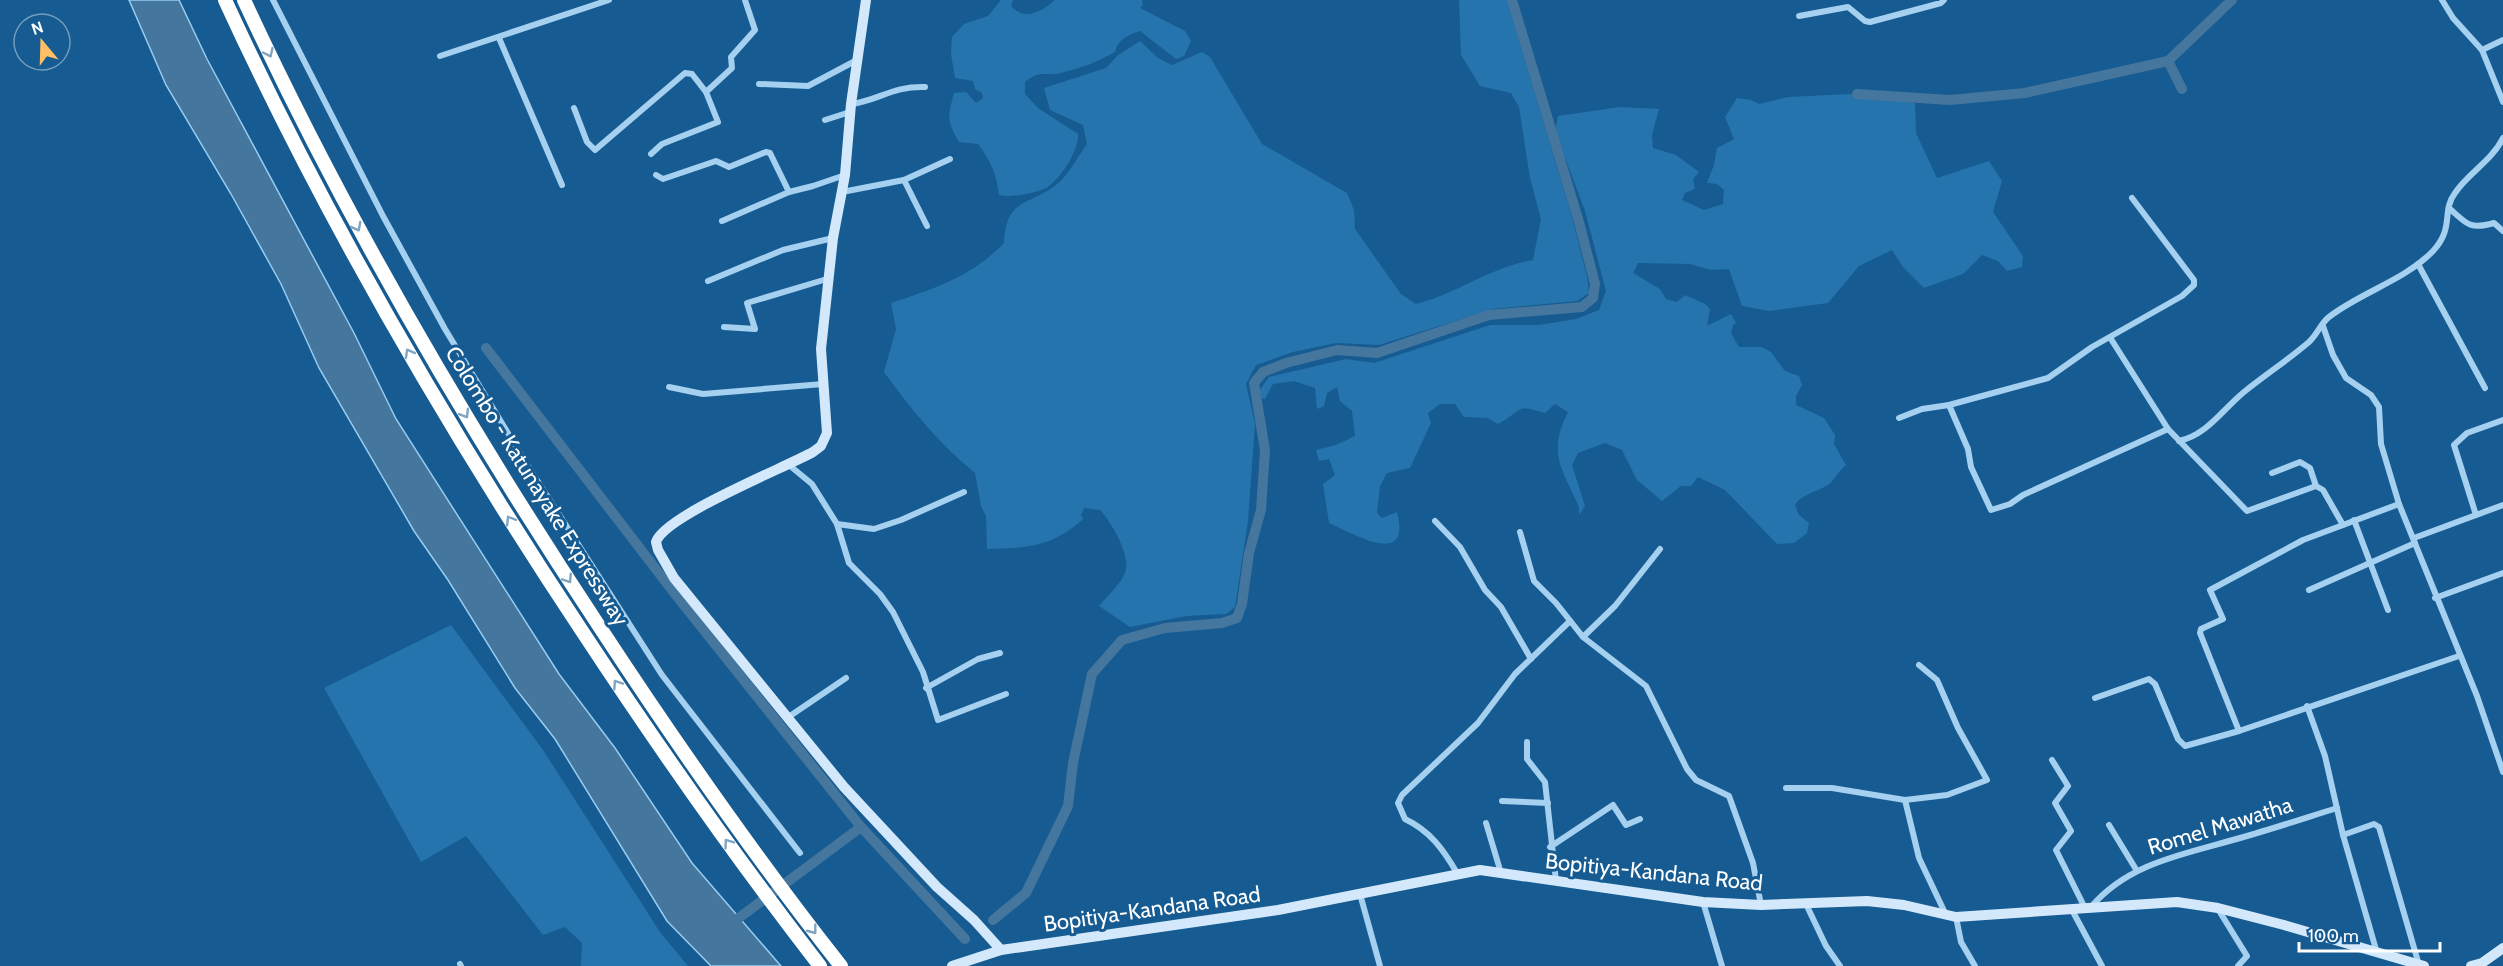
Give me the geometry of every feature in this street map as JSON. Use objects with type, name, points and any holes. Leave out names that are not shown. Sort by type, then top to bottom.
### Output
[{"type":"highway","name":"Colombo - Katunayake Expressway","points":[[225,0],[311,178],[444,414],[537,563],[631,705],[763,891],[820,966]]},
{"type":"highway","name":"Colombo - Katunayake Expressway","points":[[244,0],[298,113],[396,300],[526,516],[668,730],[841,966]]},
{"type":"street","points":[[273,0],[383,216],[446,329],[526,463],[662,675],[800,853]]},
{"type":"street","points":[[440,56],[609,0]]},
{"type":"street","points":[[706,92],[732,68],[731,57],[755,30],[745,0]]},
{"type":"street","points":[[866,0],[850,108],[845,175],[827,279],[820,349],[827,427],[825,440],[813,452],[677,521],[659,534],[656,542],[674,578],[787,719],[869,815],[1001,950]]},
{"type":"street","points":[[1799,16],[1848,7],[1865,21],[1870,22],[1941,3],[1944,0]]},
{"type":"street","points":[[2442,0],[2448,11],[2482,50],[2503,102]]},
{"type":"street","points":[[499,38],[562,186]]},
{"type":"street","points":[[2482,50],[2503,40]]},
{"type":"street","points":[[759,84],[808,86],[850,66],[859,57]]},
{"type":"street","points":[[574,108],[587,141],[595,150],[686,73],[692,74],[706,92],[718,122],[662,144],[651,154]]},
{"type":"street","points":[[825,120],[904,86],[925,87]]},
{"type":"street","points":[[2179,441],[2191,438],[2204,430],[2242,393],[2310,340],[2334,314],[2392,282],[2418,264],[2445,237],[2449,208],[2455,192],[2490,159],[2503,138]]},
{"type":"street","points":[[656,175],[663,179],[675,177],[716,161],[729,167],[766,152],[770,153],[789,192]]},
{"type":"street","points":[[842,192],[904,180],[951,159]]},
{"type":"street","points":[[722,221],[789,192],[845,175]]},
{"type":"street","points":[[904,180],[927,226]]},
{"type":"street","points":[[1899,417],[1922,409],[1949,405],[2048,378],[2092,347],[2111,339],[2182,296],[2194,285],[2194,280],[2132,198]]},
{"type":"street","points":[[2449,208],[2469,226],[2478,227],[2494,222],[2503,231]]},
{"type":"street","points":[[708,281],[783,250],[833,238]]},
{"type":"street","points":[[2418,264],[2485,388]]},
{"type":"street","points":[[724,327],[755,329],[747,303],[827,279]]},
{"type":"street","points":[[2323,326],[2333,355],[2346,378],[2371,395],[2379,406],[2381,444],[2399,504],[2415,540],[2435,598],[2477,696],[2503,772]]},
{"type":"street","points":[[2111,339],[2168,429],[2247,511],[2316,486]]},
{"type":"street","points":[[669,387],[703,394],[823,384]]},
{"type":"street","points":[[1949,405],[1968,449],[1971,467],[1991,510],[1997,510],[2023,495],[2168,429]]},
{"type":"street","points":[[2476,515],[2455,455],[2454,445],[2467,434],[2503,420]]},
{"type":"street","points":[[2272,473],[2300,462],[2310,468],[2316,486],[2324,490],[2343,525]]},
{"type":"street","points":[[789,465],[812,484],[837,524],[849,563],[880,594],[893,612],[923,672],[926,688],[938,720],[1006,694]]},
{"type":"street","points":[[837,524],[874,529],[901,520],[964,492]]},
{"type":"street","points":[[2238,731],[2200,633],[2201,629],[2223,620],[2210,590],[2303,540],[2399,504]]},
{"type":"street","points":[[2309,590],[2415,540],[2503,505]]},
{"type":"street","points":[[2354,520],[2388,610]]},
{"type":"street","points":[[1435,521],[1460,548],[1485,590],[1500,607],[1531,659]]},
{"type":"street","points":[[1520,532],[1534,581],[1583,637],[1646,686],[1687,769],[1696,780],[1729,795],[1753,863],[1761,905]]},
{"type":"street","points":[[1583,637],[1615,606],[1660,549]]},
{"type":"street","points":[[2435,598],[2503,573]]},
{"type":"street","points":[[1457,873],[1440,845],[1420,827],[1405,819],[1398,803],[1402,795],[1478,723],[1515,674],[1570,621]]},
{"type":"street","points":[[926,688],[978,659],[1000,653]]},
{"type":"street","points":[[2095,698],[2150,679],[2155,684],[2178,739],[2185,746],[2238,731],[2459,656]]},
{"type":"street","points":[[1786,788],[1832,788],[1905,800],[1947,795],[1987,780],[1958,728],[1937,680],[1919,665]]},
{"type":"street","points":[[787,719],[846,678]]},
{"type":"street","points":[[2307,706],[2325,756],[2343,835],[2378,954]]},
{"type":"street","points":[[1527,742],[1527,759],[1545,782],[1550,847],[1557,883]]},
{"type":"street","points":[[2052,760],[2068,786],[2055,803],[2071,831],[2056,850],[2088,908]]},
{"type":"street","points":[[1905,800],[1919,858],[1952,917],[1961,942],[1975,966]]},
{"type":"street","points":[[1502,801],[1548,803]]},
{"type":"street","points":[[1550,847],[1613,805],[1626,825],[1640,819]]},
{"type":"street","name":"Romel Mawatha","points":[[2088,908],[2116,883],[2137,871],[2197,848],[2237,839],[2337,808]]},
{"type":"street","points":[[1486,823],[1501,873]]},
{"type":"street","points":[[2343,835],[2374,824],[2379,827],[2422,965]]},
{"type":"street","points":[[2109,825],[2137,871]]},
{"type":"street","name":"Bopitiya-Kandana Road","points":[[952,966],[1001,950],[1278,910],[1480,870],[1557,883],[1703,902],[1761,905],[1867,901],[1904,905],[1952,917],[2177,902],[2218,908],[2422,965]]},
{"type":"street","points":[[1360,894],[1380,966]]},
{"type":"street","points":[[1703,902],[1722,966]]},
{"type":"street","points":[[1806,904],[1840,966]]},
{"type":"street","points":[[2218,908],[2247,956],[2238,966]]},
{"type":"street","points":[[2072,910],[2102,966]]},
{"type":"street","points":[[2471,966],[2482,963],[2503,948]]},
{"type":"shaded area","points":[[129,0],[179,0],[207,59],[354,333],[396,419],[559,674],[615,748],[692,863],[781,966],[711,966],[667,921],[555,739],[515,688],[448,580],[414,531],[319,368],[281,284],[231,194],[166,85]]},
{"type":"shaded area","points":[[1001,0],[1013,0],[1011,6],[1016,11],[1028,14],[1045,8],[1055,0],[1142,0],[1143,5],[1140,8],[1185,31],[1191,41],[1184,56],[1176,59],[1140,31],[1124,38],[1118,44],[1115,52],[1102,59],[1061,73],[1039,74],[1025,82],[1025,94],[1038,108],[1078,134],[1078,140],[1069,162],[1049,186],[1032,193],[1010,196],[999,195],[997,181],[986,156],[978,144],[959,142],[949,118],[954,93],[966,92],[976,103],[983,98],[982,93],[975,89],[973,81],[955,78],[951,54],[952,37],[964,24],[988,16]]},
{"type":"shaded area","points":[[1459,0],[1507,0],[1572,217],[1589,293],[1577,301],[1493,309],[1379,345],[1336,343],[1293,352],[1256,365],[1246,384],[1255,424],[1248,521],[1235,607],[1226,614],[1186,616],[1130,627],[1099,606],[1120,582],[1126,566],[1126,558],[1119,540],[1100,510],[1084,508],[1081,515],[1083,519],[1050,541],[1014,548],[987,549],[986,516],[981,506],[975,473],[926,425],[884,372],[896,329],[891,303],[952,280],[979,265],[1004,243],[1009,217],[1014,210],[1056,185],[1069,171],[1087,144],[1083,125],[1050,110],[1044,88],[1106,68],[1117,56],[1140,41],[1158,58],[1172,65],[1202,52],[1210,57],[1262,144],[1347,193],[1354,210],[1355,229],[1401,294],[1416,304],[1446,294],[1503,268],[1533,260],[1541,219],[1530,178],[1519,107],[1511,93],[1480,86],[1461,55]]},
{"type":"shaded area","points":[[1850,94],[1915,103],[1916,133],[1937,178],[1989,161],[2002,181],[1993,212],[2023,256],[2022,267],[2007,271],[1998,261],[1982,255],[1963,274],[1924,288],[1903,267],[1892,250],[1859,266],[1828,303],[1769,311],[1742,306],[1729,269],[1711,270],[1690,264],[1638,263],[1633,273],[1660,289],[1666,299],[1677,302],[1685,295],[1705,304],[1710,309],[1707,326],[1731,314],[1736,323],[1731,333],[1739,347],[1761,347],[1771,352],[1785,371],[1799,376],[1802,385],[1796,396],[1796,405],[1824,418],[1835,435],[1834,444],[1846,465],[1829,484],[1801,498],[1795,505],[1799,515],[1809,523],[1807,533],[1794,543],[1777,544],[1725,490],[1698,477],[1691,486],[1681,486],[1662,501],[1637,480],[1622,450],[1605,443],[1578,453],[1572,465],[1585,506],[1579,515],[1579,507],[1559,461],[1558,439],[1568,412],[1555,404],[1545,413],[1528,409],[1519,410],[1498,424],[1488,418],[1464,417],[1455,404],[1440,404],[1428,413],[1431,423],[1410,468],[1387,473],[1380,486],[1377,513],[1382,518],[1397,512],[1399,529],[1396,539],[1389,543],[1378,543],[1329,523],[1323,484],[1335,475],[1329,459],[1319,461],[1316,450],[1336,445],[1355,436],[1352,411],[1340,401],[1337,387],[1327,393],[1324,406],[1317,409],[1315,388],[1294,381],[1273,384],[1265,399],[1260,398],[1259,391],[1269,377],[1346,359],[1374,363],[1490,325],[1539,325],[1576,319],[1599,310],[1606,291],[1585,211],[1555,131],[1558,116],[1620,107],[1659,109],[1652,135],[1653,148],[1676,155],[1699,172],[1693,179],[1695,189],[1685,193],[1682,200],[1704,210],[1723,204],[1724,190],[1717,184],[1707,183],[1717,148],[1734,139],[1725,117],[1737,98],[1759,104],[1788,97]]},
{"type":"shaded area","points":[[451,625],[543,750],[660,932],[688,966],[581,966],[582,943],[565,927],[543,935],[466,836],[421,862],[324,688]]},
{"type":"waterway","points":[[993,920],[1026,893],[1068,806],[1073,763],[1092,674],[1122,640],[1165,628],[1222,623],[1237,618],[1242,604],[1249,553],[1261,510],[1265,450],[1254,383],[1263,372],[1286,363],[1337,350],[1377,353],[1489,315],[1582,307],[1593,298],[1595,284],[1579,222],[1512,0]]},
{"type":"waterway","points":[[2182,89],[2168,61],[2232,0]]},
{"type":"waterway","points":[[1857,94],[1950,100],[2025,93],[2168,61]]},
{"type":"waterway","points":[[486,348],[675,594],[861,827],[965,939]]},
{"type":"waterway","points":[[728,926],[861,827]]}]
